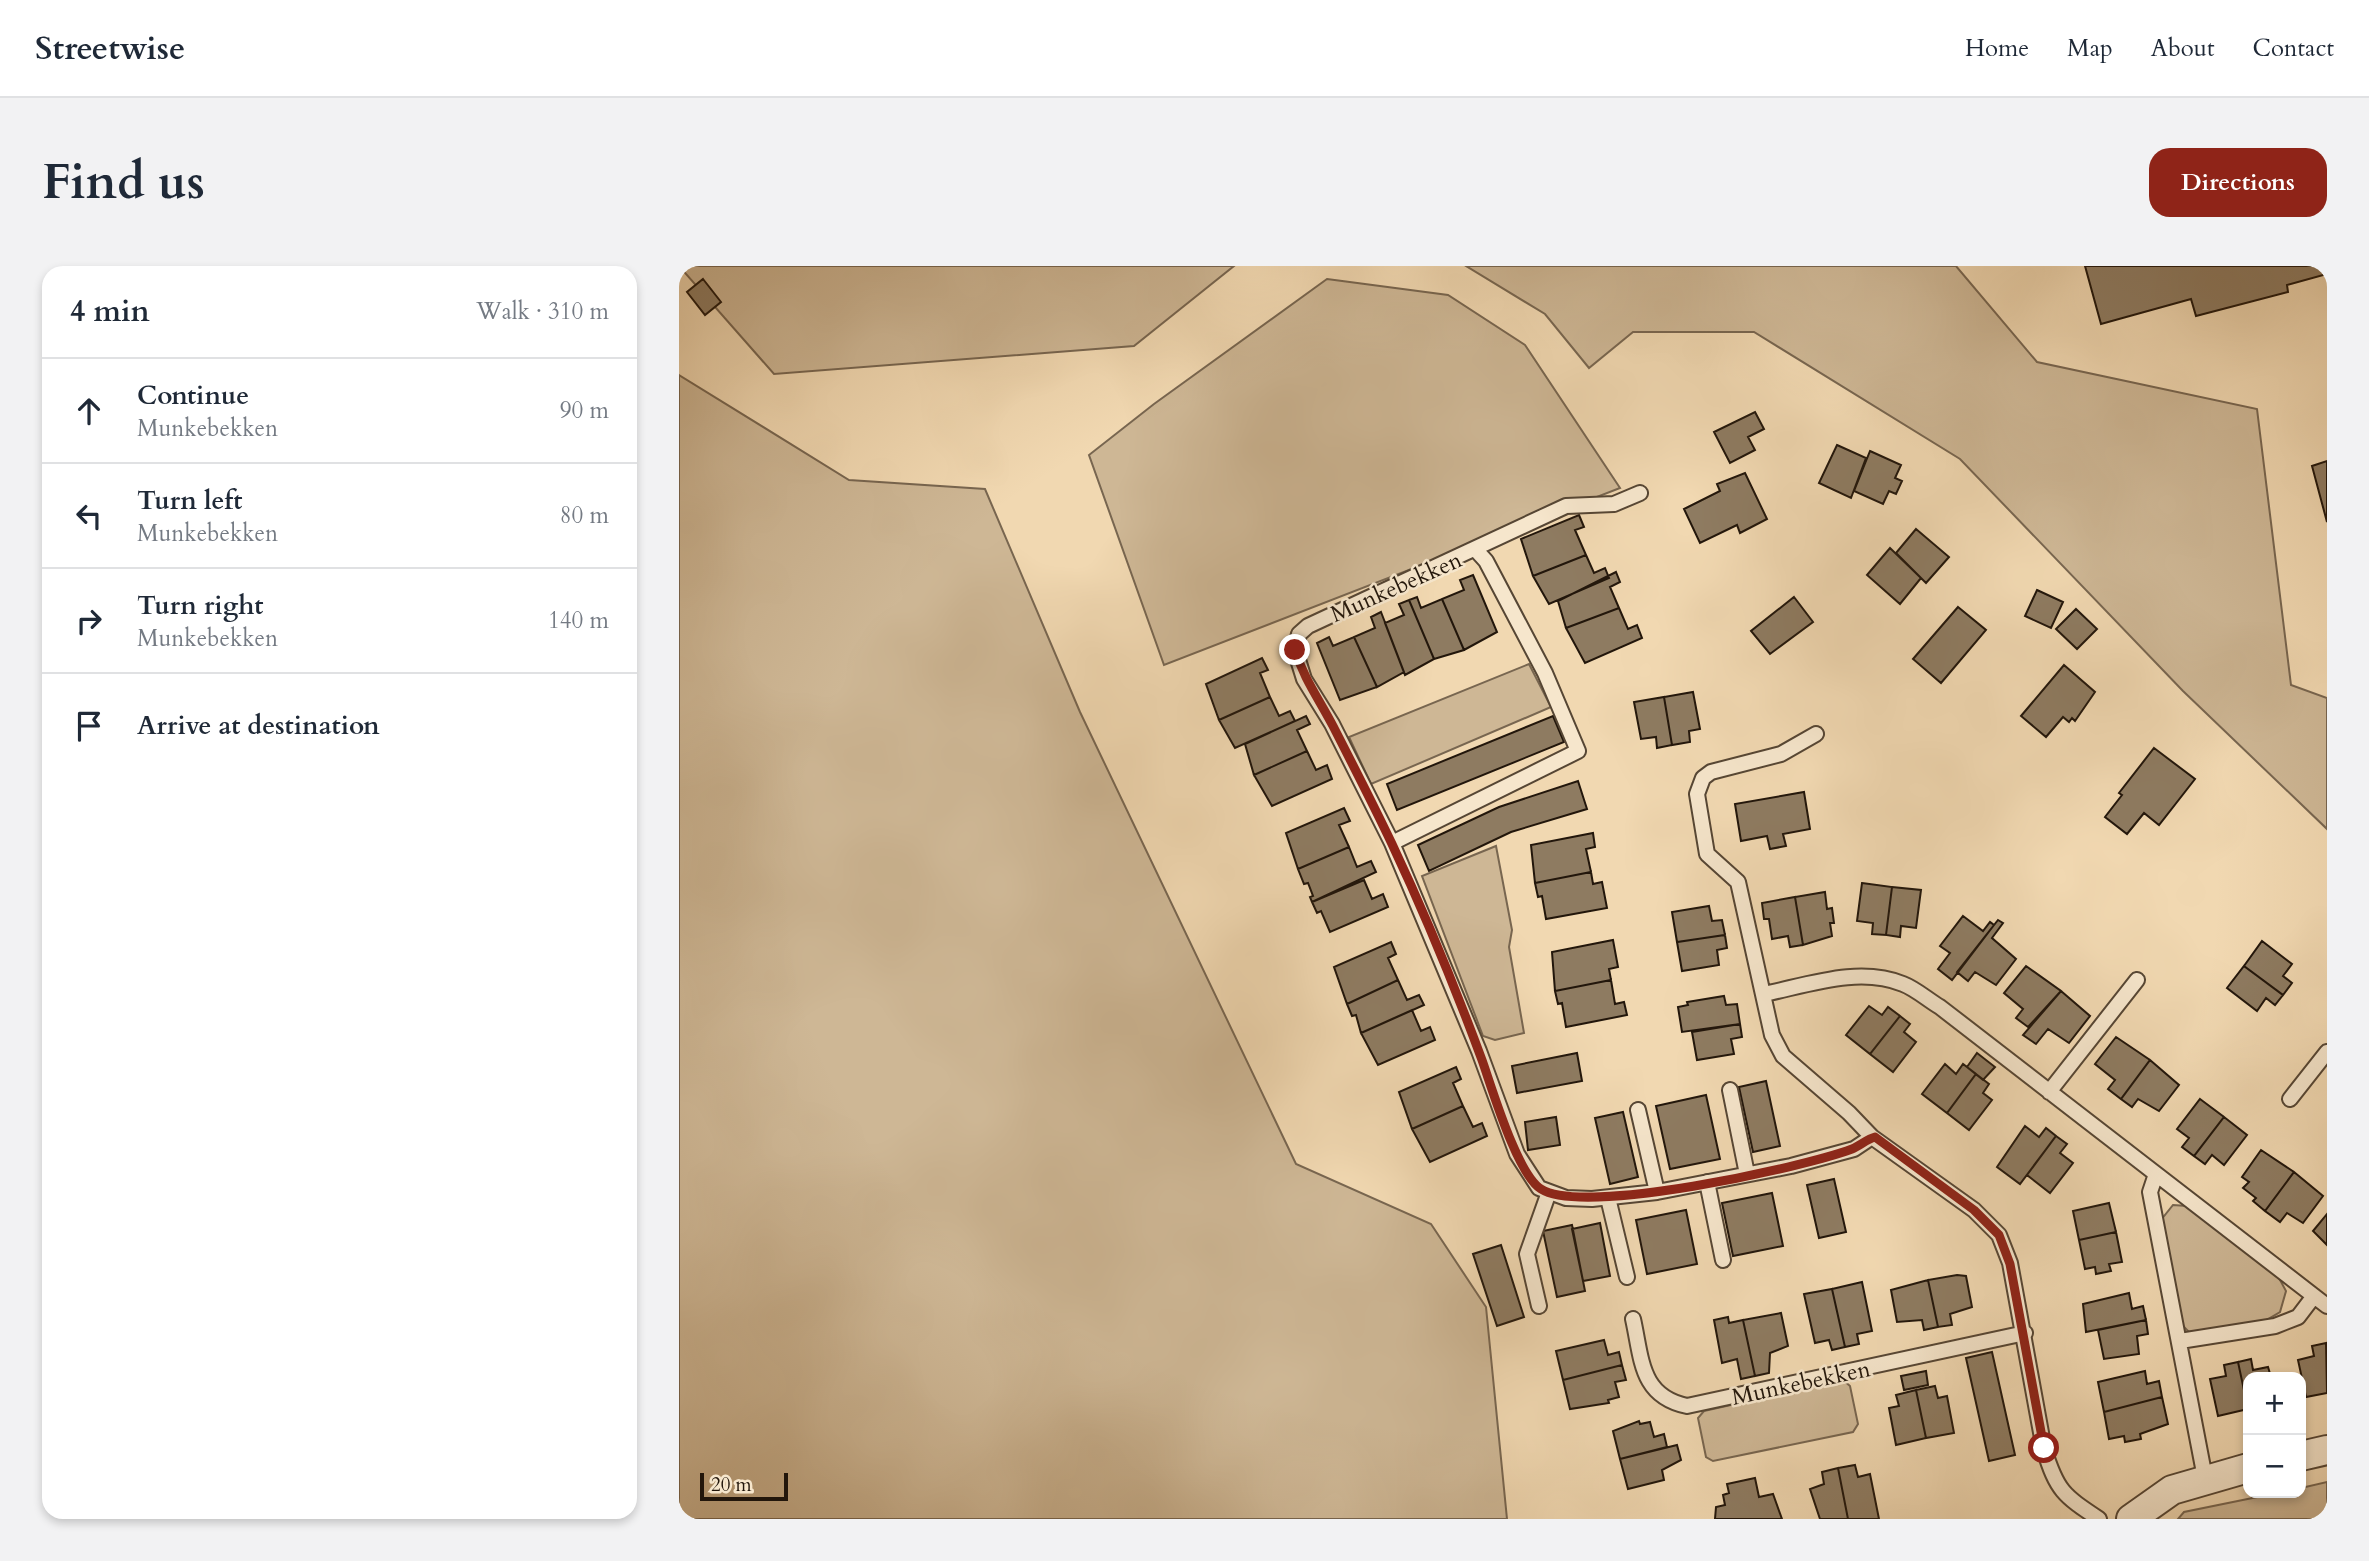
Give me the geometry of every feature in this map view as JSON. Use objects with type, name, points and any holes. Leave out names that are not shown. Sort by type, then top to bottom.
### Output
[{"type":"street","points":[[2306,1455],[2327,1450]]},
{"type":"street","points":[[2131,1519],[2172,1490],[2204,1478],[2243,1469]]},
{"type":"lane","name":"Munkebekken","points":[[1549,1192],[1539,1188],[1517,1154],[1479,1051],[1392,843],[1332,724],[1304,679],[1295,650],[1296,641],[1308,626],[1566,506],[1614,504],[1640,493]]},
{"type":"lane","points":[[1392,843],[1578,751],[1545,673],[1486,561],[1476,550]]},
{"type":"lane","points":[[1816,734],[1781,754],[1719,768],[1703,778],[1699,785],[1700,828],[1707,854],[1738,882],[1773,1035],[1783,1056],[1849,1113],[1872,1138]]},
{"type":"lane","points":[[1764,994],[1830,979],[1867,976],[1903,984],[1940,1007],[2327,1306]]},
{"type":"lane","points":[[2049,1092],[2137,980]]},
{"type":"lane","points":[[2290,1099],[2327,1052]]},
{"type":"lane","points":[[1730,1090],[1747,1174]]},
{"type":"lane","points":[[1638,1110],[1657,1192]]},
{"type":"lane","points":[[1539,1306],[1527,1254],[1549,1192],[1566,1198],[1608,1198],[1657,1192],[1854,1149],[1875,1137],[1974,1210],[1999,1235],[2010,1264],[2025,1333],[2044,1448],[2052,1474],[2063,1494],[2099,1519]]},
{"type":"lane","points":[[2156,1174],[2150,1192],[2181,1341],[2204,1478]]},
{"type":"lane","points":[[1707,1182],[1723,1260]]},
{"type":"lane","points":[[1608,1198],[1627,1277]]},
{"type":"lane","points":[[2181,1341],[2275,1326],[2298,1317],[2314,1296]]},
{"type":"lane","name":"Munkebekken","points":[[1633,1319],[1649,1381],[1657,1394],[1670,1402],[1687,1406],[2025,1333]]},
{"type":"shaded area","points":[[679,266],[1234,266],[1134,346],[774,374]]},
{"type":"shaded area","points":[[1466,266],[1956,266],[2037,362],[2257,409],[2291,685],[2327,698],[2327,829],[2183,691],[1960,459],[1754,332],[1633,332],[1589,368],[1545,314]]},
{"type":"shaded area","points":[[1327,279],[1448,295],[1525,345],[1620,488],[1164,665],[1089,455],[1154,404]]},
{"type":"shaded area","points":[[679,375],[849,480],[985,489],[1080,712],[1296,1164],[1431,1224],[1486,1307],[1507,1519],[679,1519]]},
{"type":"shaded area","points":[[1529,664],[1551,707],[1371,784],[1349,737]]},
{"type":"shaded area","points":[[1496,846],[1512,930],[1509,947],[1524,1033],[1495,1040],[1483,1036],[1422,876]]},
{"type":"shaded area","points":[[2173,1205],[2187,1206],[2279,1278],[2286,1291],[2280,1312],[2263,1322],[2189,1332],[2182,1325],[2161,1220]]},
{"type":"shaded area","points":[[1843,1380],[1850,1386],[1858,1424],[1853,1432],[1713,1461],[1706,1457],[1698,1418],[1704,1411]]},
{"type":"shaded area","points":[[2327,1482],[2327,1519],[2178,1519],[2184,1512],[2253,1498],[2306,1498],[2306,1487]]},
{"type":"building","points":[[2085,266],[2327,266],[2327,274],[2287,285],[2288,292],[2196,316],[2191,299],[2101,324]]},
{"type":"building","points":[[703,279],[721,302],[705,315],[687,292]]},
{"type":"building","points":[[1755,412],[1764,429],[1748,437],[1755,450],[1730,463],[1714,432]]},
{"type":"building","points":[[1837,445],[1866,458],[1851,498],[1819,483]]},
{"type":"building","points":[[1870,451],[1901,465],[1895,478],[1902,481],[1896,494],[1889,491],[1883,504],[1854,491]]},
{"type":"building","points":[[2327,461],[2327,522],[2312,466]]},
{"type":"building","points":[[1745,473],[1767,519],[1740,533],[1737,525],[1700,543],[1684,509],[1720,491],[1717,484]]},
{"type":"building","points":[[1579,515],[1584,527],[1575,530],[1586,555],[1533,576],[1521,539]]},
{"type":"building","points":[[1916,529],[1949,557],[1926,583],[1896,553]]},
{"type":"building","points":[[1890,548],[1921,578],[1900,604],[1867,575]]},
{"type":"building","points":[[1586,555],[1594,573],[1605,568],[1609,578],[1549,604],[1533,576]]},
{"type":"building","points":[[1616,572],[1620,582],[1610,587],[1619,608],[1566,628],[1558,601]]},
{"type":"building","points":[[1473,575],[1497,632],[1464,650],[1442,599],[1464,590],[1460,580]]},
{"type":"building","points":[[2037,590],[2063,602],[2051,628],[2025,616]]},
{"type":"building","points":[[1417,597],[1421,608],[1442,599],[1464,650],[1434,659],[1409,600]]},
{"type":"building","points":[[1794,597],[1813,622],[1770,654],[1751,631]]},
{"type":"building","points":[[1409,600],[1434,659],[1405,675],[1385,623],[1404,615],[1399,604]]},
{"type":"building","points":[[1958,607],[1986,630],[1941,683],[1913,659]]},
{"type":"building","points":[[1619,608],[1628,629],[1637,625],[1642,638],[1585,663],[1566,628]]},
{"type":"building","points":[[2076,609],[2097,629],[2077,649],[2056,629]]},
{"type":"building","points":[[1381,612],[1404,672],[1377,687],[1354,637],[1375,628],[1371,617]]},
{"type":"building","points":[[1329,637],[1333,646],[1354,637],[1377,687],[1340,700],[1317,643]]},
{"type":"building","points":[[1262,658],[1268,670],[1260,673],[1270,697],[1219,720],[1206,684]]},
{"type":"building","points":[[2064,665],[2095,692],[2075,721],[2072,718],[2069,722],[2063,717],[2046,737],[2021,716]]},
{"type":"building","points":[[1693,692],[1700,729],[1689,731],[1690,742],[1672,745],[1664,697]]},
{"type":"building","points":[[1270,697],[1279,716],[1290,711],[1295,721],[1235,748],[1219,720]]},
{"type":"building","points":[[1664,697],[1672,745],[1657,748],[1656,737],[1641,739],[1634,702]]},
{"type":"building","points":[[1306,716],[1310,724],[1297,730],[1307,751],[1254,775],[1245,744]]},
{"type":"building","points":[[1553,716],[1564,742],[1397,810],[1387,784]]},
{"type":"building","points":[[2154,748],[2195,779],[2159,825],[2144,813],[2127,834],[2105,817],[2122,795],[2119,793]]},
{"type":"building","points":[[1307,751],[1316,770],[1327,765],[1332,779],[1272,806],[1254,775]]},
{"type":"building","points":[[1578,781],[1587,809],[1511,832],[1429,871],[1418,845],[1499,807]]},
{"type":"building","points":[[1804,792],[1810,829],[1783,834],[1786,846],[1770,849],[1767,836],[1741,841],[1735,804]]},
{"type":"building","points":[[1344,808],[1350,821],[1339,825],[1349,847],[1298,869],[1286,833]]},
{"type":"building","points":[[1593,833],[1595,847],[1586,849],[1591,872],[1535,883],[1531,845]]},
{"type":"building","points":[[1349,847],[1357,867],[1371,861],[1376,872],[1312,902],[1310,897],[1313,896],[1308,883],[1304,884],[1298,869]]},
{"type":"building","points":[[1591,872],[1593,884],[1602,882],[1607,908],[1546,919],[1542,896],[1538,897],[1535,883]]},
{"type":"building","points":[[1364,880],[1372,899],[1383,894],[1388,907],[1330,932],[1321,911],[1317,913],[1312,902]]},
{"type":"building","points":[[1862,883],[1892,887],[1886,935],[1872,934],[1873,923],[1857,921]]},
{"type":"building","points":[[1892,887],[1921,890],[1916,928],[1901,926],[1900,937],[1886,935]]},
{"type":"building","points":[[1825,892],[1827,909],[1832,908],[1832,936],[1803,945],[1795,897]]},
{"type":"building","points":[[1795,897],[1803,945],[1790,947],[1788,936],[1772,939],[1769,919],[1764,919],[1762,903]]},
{"type":"building","points":[[1709,906],[1712,921],[1722,920],[1725,935],[1677,942],[1672,912]]},
{"type":"building","points":[[1963,916],[1983,931],[1990,922],[1994,925],[1952,980],[1938,969],[1950,953],[1940,946]]},
{"type":"building","points":[[1998,920],[2003,923],[1992,938],[2016,959],[1996,985],[1975,972],[1968,981],[1957,972]]},
{"type":"building","points":[[1725,935],[1727,948],[1717,950],[1719,965],[1682,971],[1677,942]]},
{"type":"building","points":[[1613,940],[1618,967],[1609,969],[1611,980],[1555,991],[1552,952]]},
{"type":"building","points":[[2262,941],[2292,964],[2283,976],[2292,983],[2283,995],[2244,966]]},
{"type":"building","points":[[1391,942],[1396,954],[1388,958],[1398,980],[1347,1004],[1334,967]]},
{"type":"building","points":[[2026,966],[2061,991],[2028,1027],[2016,1018],[2023,1009],[2004,993]]},
{"type":"building","points":[[2244,966],[2283,995],[2275,1005],[2266,998],[2257,1011],[2227,988]]},
{"type":"building","points":[[1398,980],[1407,1000],[1419,995],[1424,1005],[1361,1033],[1356,1015],[1352,1016],[1347,1004]]},
{"type":"building","points":[[1611,980],[1615,1004],[1624,1002],[1627,1015],[1566,1027],[1562,1003],[1558,1004],[1555,991]]},
{"type":"building","points":[[2061,991],[2090,1016],[2069,1043],[2048,1029],[2036,1044],[2023,1035]]},
{"type":"building","points":[[1724,996],[1726,1005],[1737,1004],[1740,1024],[1682,1032],[1678,1007],[1688,1005],[1687,1002]]},
{"type":"building","points":[[1869,1006],[1882,1015],[1888,1007],[1900,1016],[1870,1054],[1846,1035]]},
{"type":"building","points":[[1412,1010],[1421,1031],[1430,1027],[1435,1040],[1378,1065],[1361,1033]]},
{"type":"building","points":[[1900,1016],[1910,1024],[1904,1032],[1916,1042],[1893,1072],[1870,1054]]},
{"type":"building","points":[[1740,1024],[1742,1037],[1731,1039],[1734,1054],[1697,1060],[1692,1032]]},
{"type":"building","points":[[2116,1037],[2150,1060],[2121,1099],[2108,1089],[2115,1080],[2095,1064]]},
{"type":"building","points":[[1577,1053],[1582,1081],[1517,1093],[1512,1066]]},
{"type":"building","points":[[1977,1053],[1995,1067],[1983,1080],[1967,1067]]},
{"type":"building","points":[[2150,1060],[2179,1085],[2159,1111],[2138,1099],[2132,1107],[2121,1099]]},
{"type":"building","points":[[1945,1064],[1956,1074],[1963,1064],[1976,1074],[1947,1113],[1922,1094]]},
{"type":"building","points":[[1456,1067],[1461,1079],[1453,1083],[1463,1106],[1412,1129],[1399,1092]]},
{"type":"building","points":[[1976,1074],[1989,1084],[1983,1093],[1992,1100],[1969,1130],[1947,1113]]},
{"type":"building","points":[[1766,1081],[1780,1146],[1753,1152],[1739,1087]]},
{"type":"building","points":[[1706,1095],[1720,1159],[1670,1169],[1656,1106]]},
{"type":"building","points":[[2200,1099],[2224,1117],[2194,1156],[2182,1147],[2189,1138],[2177,1129]]},
{"type":"building","points":[[1463,1106],[1473,1127],[1482,1123],[1487,1136],[1430,1162],[1412,1129]]},
{"type":"building","points":[[1623,1112],[1638,1177],[1610,1184],[1595,1118]]},
{"type":"building","points":[[1556,1117],[1560,1145],[1528,1150],[1525,1122]]},
{"type":"building","points":[[2224,1117],[2247,1135],[2224,1165],[2212,1155],[2205,1164],[2194,1156]]},
{"type":"building","points":[[2025,1126],[2039,1137],[2046,1128],[2056,1136],[2020,1184],[1997,1167]]},
{"type":"building","points":[[2056,1136],[2067,1144],[2060,1153],[2073,1163],[2050,1193],[2027,1175]]},
{"type":"building","points":[[2261,1150],[2294,1172],[2265,1211],[2253,1201],[2256,1198],[2243,1188],[2249,1182],[2242,1177]]},
{"type":"building","points":[[2294,1172],[2323,1196],[2303,1223],[2287,1213],[2280,1222],[2265,1211]]},
{"type":"building","points":[[1834,1179],[1846,1232],[1819,1238],[1807,1185]]},
{"type":"building","points":[[1772,1193],[1783,1246],[1733,1256],[1722,1203]]},
{"type":"building","points":[[2109,1203],[2116,1232],[2079,1240],[2073,1211]]},
{"type":"building","points":[[1686,1210],[1697,1264],[1647,1274],[1636,1220]]},
{"type":"building","points":[[2327,1214],[2327,1245],[2313,1231]]},
{"type":"building","points":[[1600,1223],[1610,1276],[1583,1281],[1572,1229]]},
{"type":"building","points":[[1572,1225],[1585,1291],[1557,1297],[1543,1231]]},
{"type":"building","points":[[2116,1232],[2122,1262],[2109,1264],[2111,1271],[2096,1274],[2095,1267],[2085,1269],[2079,1240]]},
{"type":"building","points":[[1501,1245],[1524,1317],[1497,1326],[1473,1254]]},
{"type":"building","points":[[1966,1276],[1972,1307],[1950,1314],[1952,1325],[1938,1327],[1928,1280]]},
{"type":"building","points":[[1928,1280],[1938,1327],[1924,1330],[1922,1320],[1897,1322],[1891,1290]]},
{"type":"building","points":[[1862,1282],[1872,1331],[1857,1334],[1859,1344],[1845,1347],[1832,1289]]},
{"type":"building","points":[[1832,1289],[1845,1347],[1832,1350],[1829,1340],[1815,1343],[1804,1294]]},
{"type":"building","points":[[2129,1293],[2132,1309],[2143,1306],[2146,1320],[2086,1332],[2083,1304]]},
{"type":"building","points":[[1781,1313],[1788,1346],[1770,1353],[1769,1373],[1755,1376],[1743,1320]]},
{"type":"building","points":[[1728,1317],[1729,1323],[1743,1320],[1755,1376],[1741,1379],[1737,1359],[1722,1363],[1714,1320]]},
{"type":"building","points":[[2146,1320],[2148,1334],[2137,1336],[2139,1354],[2104,1359],[2098,1330]]},
{"type":"building","points":[[1604,1340],[1608,1355],[1619,1352],[1622,1365],[1563,1380],[1556,1351]]},
{"type":"building","points":[[2326,1343],[2327,1393],[2306,1397],[2306,1372],[2301,1372],[2298,1360],[2314,1356],[2312,1346]]},
{"type":"building","points":[[1992,1352],[2015,1455],[1989,1461],[1966,1358]]},
{"type":"building","points":[[2251,1359],[2253,1370],[2268,1367],[2270,1372],[2243,1372],[2243,1386],[2238,1362]]},
{"type":"building","points":[[2238,1362],[2243,1386],[2243,1410],[2218,1416],[2210,1379],[2226,1376],[2224,1365]]},
{"type":"building","points":[[1622,1365],[1626,1380],[1615,1382],[1619,1397],[1608,1400],[1609,1403],[1570,1409],[1563,1380]]},
{"type":"building","points":[[1926,1371],[1928,1385],[1904,1390],[1901,1376]]},
{"type":"building","points":[[2145,1371],[2147,1384],[2159,1381],[2162,1397],[2104,1412],[2098,1382]]},
{"type":"building","points":[[1935,1386],[1938,1398],[1947,1396],[1954,1433],[1926,1438],[1916,1390]]},
{"type":"building","points":[[1916,1390],[1926,1438],[1896,1445],[1889,1408],[1899,1406],[1896,1395]]},
{"type":"building","points":[[2162,1397],[2168,1424],[2140,1434],[2141,1439],[2125,1442],[2124,1436],[2109,1439],[2104,1412]]},
{"type":"building","points":[[1639,1421],[1640,1424],[1650,1422],[1654,1437],[1664,1434],[1667,1447],[1620,1459],[1613,1431]]},
{"type":"building","points":[[1677,1445],[1681,1460],[1662,1470],[1664,1480],[1628,1489],[1620,1459]]},
{"type":"building","points":[[1855,1465],[1858,1477],[1870,1474],[1879,1519],[1848,1519],[1838,1468]]},
{"type":"building","points":[[1838,1468],[1848,1519],[1820,1519],[1810,1489],[1824,1484],[1822,1472]]},
{"type":"building","points":[[1755,1478],[1759,1497],[1773,1494],[1782,1519],[1715,1519],[1716,1507],[1725,1505],[1723,1495],[1729,1493],[1727,1484]]},
{"type":"route","points":[[1295,650],[1304,679],[1332,724],[1392,843],[1479,1051],[1517,1154],[1539,1188],[1566,1198],[1592,1199],[1657,1192],[1791,1166],[1854,1149],[1875,1137],[1974,1210],[1999,1235],[2010,1264],[2025,1333],[2044,1448]]}]
